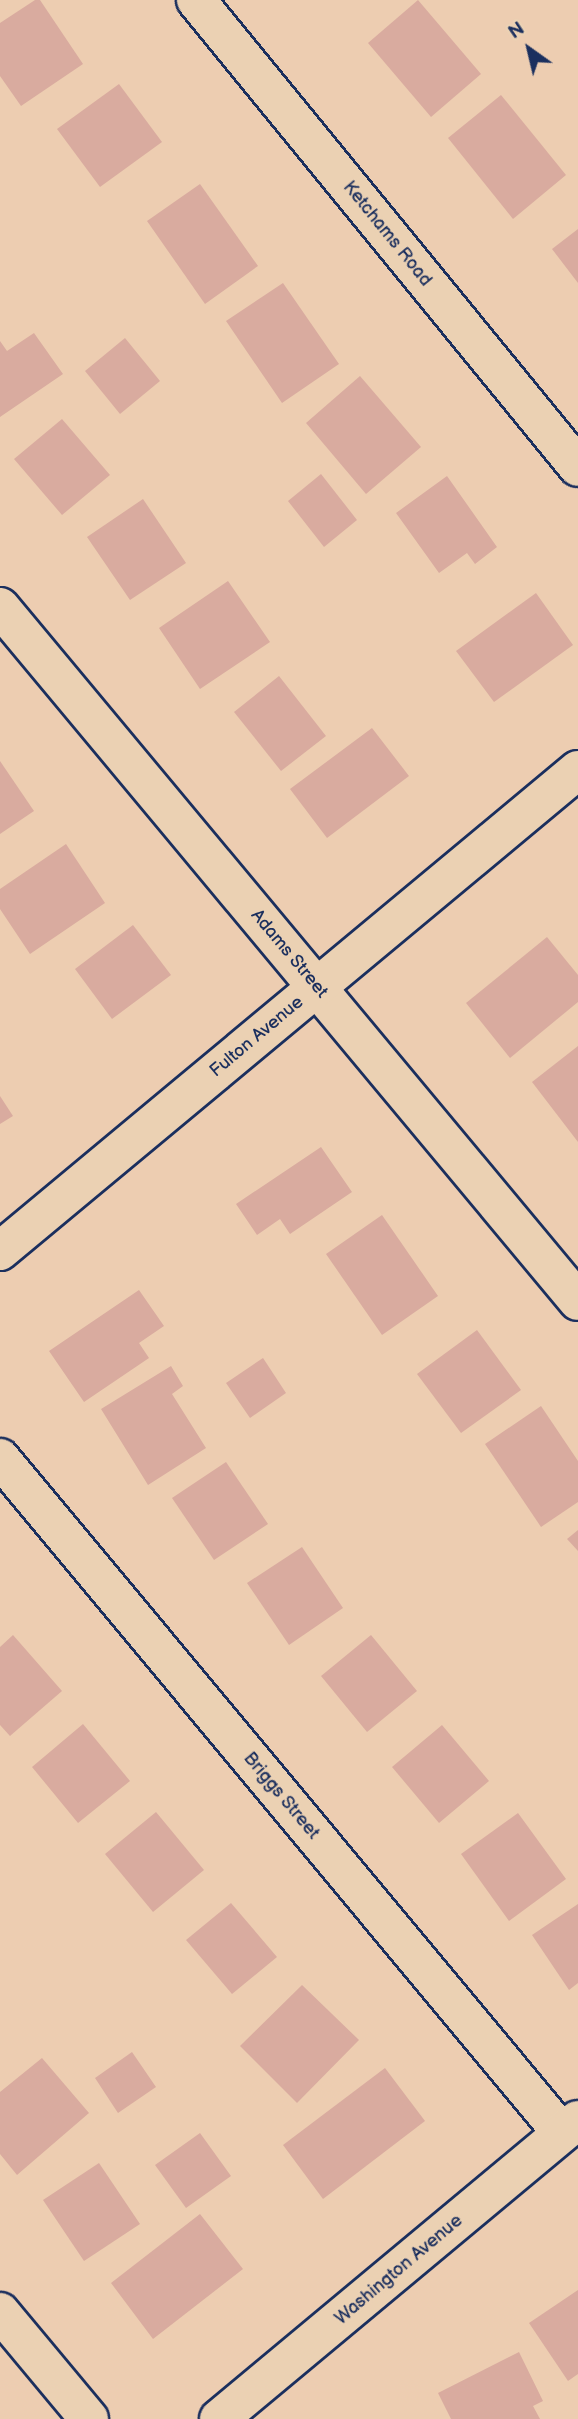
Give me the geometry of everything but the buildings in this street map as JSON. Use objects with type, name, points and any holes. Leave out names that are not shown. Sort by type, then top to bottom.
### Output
[{"type":"street","name":"Ketchams Road","points":[[196,0],[574,456]]},
{"type":"street","name":"Adams Street","points":[[0,607],[578,1301]]},
{"type":"street","name":"Fulton Avenue","points":[[0,1251],[578,770]]},
{"type":"street","name":"Briggs Street","points":[[0,1458],[570,2127]]},
{"type":"street","name":"Washington Avenue","points":[[219,2419],[570,2127]]},
{"type":"street","points":[[0,2312],[89,2419]]}]
